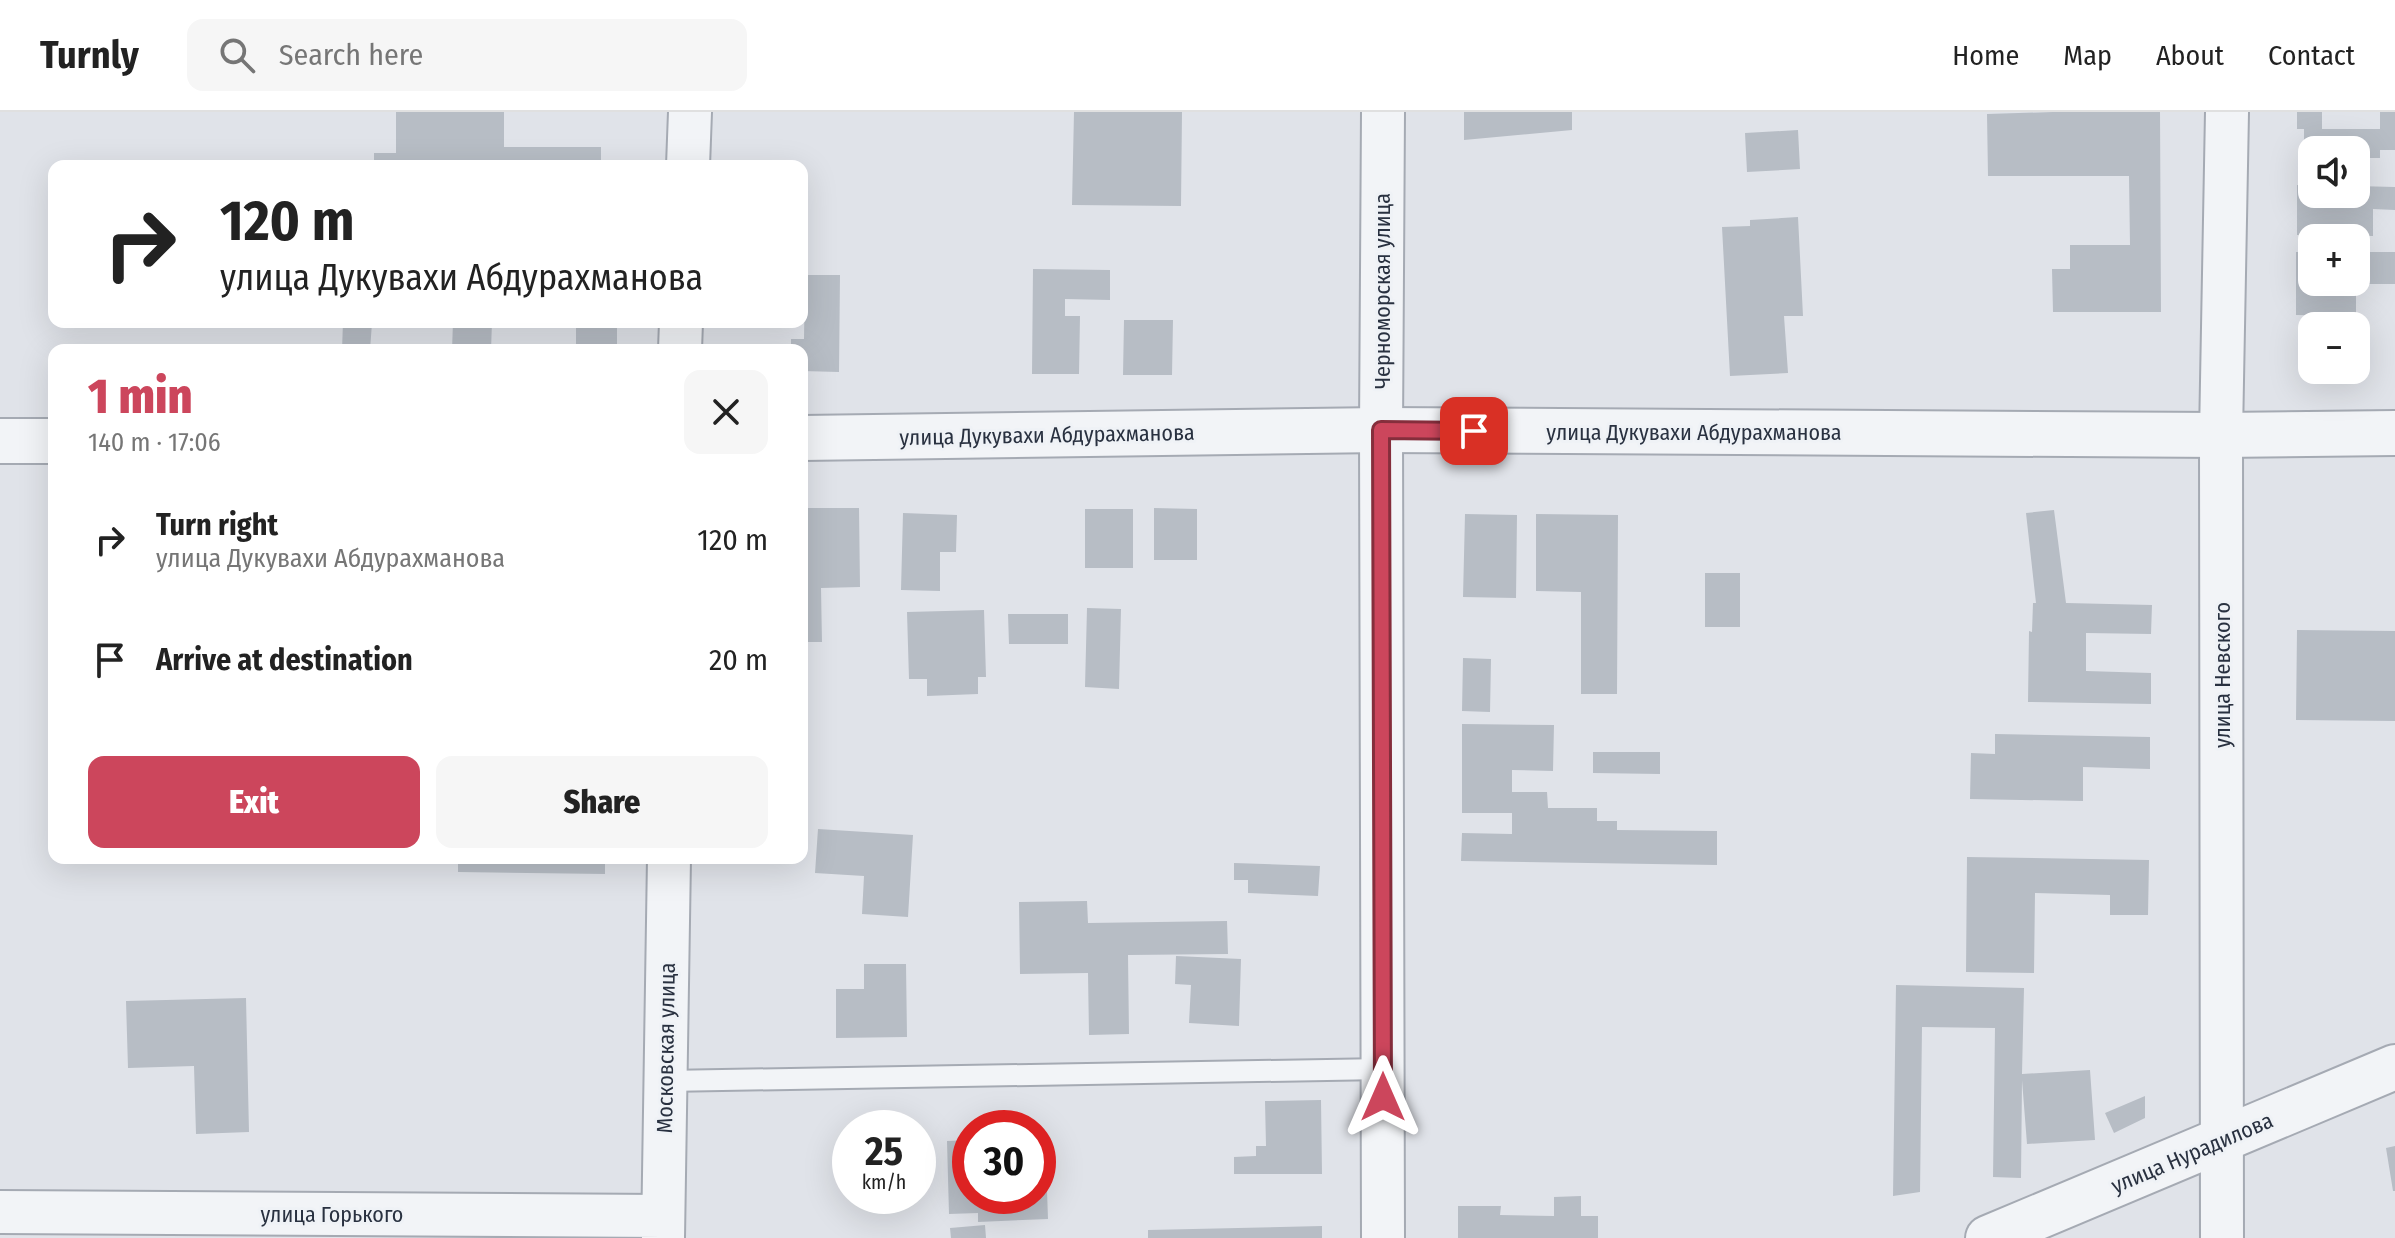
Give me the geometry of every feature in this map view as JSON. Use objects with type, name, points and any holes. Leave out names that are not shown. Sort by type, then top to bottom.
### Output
[{"type":"street","points":[[688,160],[690,112]]},
{"type":"street","name":"Черноморская улица","points":[[1383,112],[1383,1238]]},
{"type":"street","name":"улица Невского","points":[[2222,1238],[2221,435],[2227,112]]},
{"type":"street","name":"улица Дукувахи Абдурахманова","points":[[808,438],[1381,430],[2221,435],[2395,433]]},
{"type":"street","points":[[0,441],[48,441]]},
{"type":"street","name":"Московская улица","points":[[663,1227],[669,864]]},
{"type":"street","name":"улица Нурадилова","points":[[1988,1238],[2395,1067]]},
{"type":"street","name":"улица Горького","points":[[0,1212],[663,1227]]},
{"type":"lane","points":[[666,1081],[1384,1069]]},
{"type":"building","points":[[396,112],[504,112],[504,147],[601,147],[601,160],[374,160],[374,153],[396,153]]},
{"type":"building","points":[[1074,112],[1182,112],[1181,206],[1072,205]]},
{"type":"building","points":[[1464,112],[1572,112],[1572,130],[1464,140]]},
{"type":"building","points":[[2160,112],[2161,312],[2053,312],[2052,269],[2070,269],[2070,245],[2130,245],[2129,176],[1988,176],[1987,114]]},
{"type":"building","points":[[2297,112],[2322,112],[2322,129],[2380,129],[2380,112],[2395,112],[2395,150],[2380,150],[2380,158],[2370,158],[2370,136],[2304,136],[2304,129],[2297,129]]},
{"type":"building","points":[[1798,130],[1800,169],[1747,172],[1745,133]]},
{"type":"building","points":[[2297,185],[2298,208],[2370,208],[2370,186],[2395,187],[2395,210],[2373,209],[2373,236],[2370,236],[2370,224],[2298,224],[2297,235]]},
{"type":"building","points":[[1798,217],[1803,316],[1784,316],[1788,373],[1730,376],[1722,227],[1750,226],[1750,220]]},
{"type":"building","points":[[2298,252],[2298,296],[2356,296],[2356,312],[2298,312],[2296,315]]},
{"type":"building","points":[[2370,252],[2395,252],[2395,284],[2370,284]]},
{"type":"building","points":[[1033,269],[1110,270],[1110,300],[1065,299],[1065,316],[1080,316],[1079,374],[1032,374]]},
{"type":"building","points":[[808,275],[840,275],[839,372],[808,371],[808,344],[791,344],[791,339],[804,339],[804,328],[808,328]]},
{"type":"building","points":[[1124,320],[1173,320],[1172,375],[1123,375]]},
{"type":"building","points":[[343,328],[372,328],[370,344],[342,344]]},
{"type":"building","points":[[453,328],[492,328],[491,344],[452,344]]},
{"type":"building","points":[[576,328],[617,328],[617,344],[576,344]]},
{"type":"building","points":[[808,508],[859,508],[860,587],[821,588],[822,642],[808,642]]},
{"type":"building","points":[[1154,508],[1197,509],[1197,560],[1154,560]]},
{"type":"building","points":[[1085,509],[1133,509],[1133,568],[1085,568]]},
{"type":"building","points":[[2054,510],[2066,603],[2152,605],[2151,634],[2086,633],[2086,671],[2151,673],[2151,704],[2028,702],[2029,631],[2032,632],[2033,603],[2036,603],[2026,513]]},
{"type":"building","points":[[903,513],[957,515],[956,552],[940,552],[940,591],[901,590]]},
{"type":"building","points":[[1465,514],[1517,515],[1516,598],[1463,597]]},
{"type":"building","points":[[1536,514],[1618,515],[1617,694],[1581,694],[1581,592],[1536,591]]},
{"type":"building","points":[[1705,573],[1740,573],[1740,627],[1705,627]]},
{"type":"building","points":[[1087,608],[1121,609],[1119,689],[1085,687]]},
{"type":"building","points":[[984,610],[986,677],[978,677],[978,694],[927,696],[927,679],[909,679],[907,612]]},
{"type":"building","points":[[1008,614],[1068,614],[1068,644],[1009,644]]},
{"type":"building","points":[[2297,630],[2395,631],[2395,721],[2296,720]]},
{"type":"building","points":[[1463,658],[1491,659],[1490,712],[1462,711]]},
{"type":"building","points":[[1462,724],[1554,725],[1553,771],[1512,770],[1512,792],[1547,792],[1548,808],[1597,808],[1597,821],[1617,821],[1617,830],[1717,831],[1717,865],[1461,861],[1462,833],[1512,834],[1512,813],[1462,813]]},
{"type":"building","points":[[1995,734],[2150,737],[2150,769],[2083,767],[2083,801],[1970,799],[1971,753],[1995,754]]},
{"type":"building","points":[[1593,752],[1660,752],[1660,774],[1593,773]]},
{"type":"building","points":[[818,829],[913,835],[908,917],[862,914],[864,876],[815,873]]},
{"type":"building","points":[[1967,857],[2149,860],[2148,915],[2110,915],[2110,895],[2035,893],[2034,973],[1966,972]]},
{"type":"building","points":[[1234,863],[1320,866],[1318,896],[1248,893],[1248,880],[1234,880]]},
{"type":"building","points":[[458,864],[605,864],[605,874],[458,872]]},
{"type":"building","points":[[1087,901],[1088,923],[1227,921],[1228,954],[1128,955],[1129,1034],[1089,1035],[1088,973],[1020,974],[1019,902]]},
{"type":"building","points":[[1176,956],[1241,959],[1239,1026],[1189,1023],[1191,985],[1175,984]]},
{"type":"building","points":[[864,964],[906,964],[907,1037],[836,1038],[836,989],[864,989]]},
{"type":"building","points":[[1896,985],[2024,988],[2022,1074],[2090,1070],[2095,1140],[2027,1144],[2022,1080],[2021,1178],[1993,1177],[1995,1028],[1922,1027],[1920,1192],[1893,1196]]},
{"type":"building","points":[[246,998],[249,1132],[196,1134],[194,1066],[128,1068],[126,1001]]},
{"type":"building","points":[[2145,1096],[2145,1118],[2114,1133],[2105,1113]]},
{"type":"building","points":[[1321,1100],[1322,1174],[1234,1174],[1234,1157],[1256,1156],[1256,1146],[1266,1146],[1265,1101]]},
{"type":"building","points":[[947,1141],[952,1141],[952,1214],[949,1214]]},
{"type":"building","points":[[2395,1146],[2395,1191],[2393,1191],[2386,1148]]},
{"type":"building","points":[[1581,1196],[1581,1216],[1598,1216],[1598,1238],[1458,1238],[1458,1206],[1501,1206],[1500,1215],[1554,1216],[1554,1197]]},
{"type":"building","points":[[978,1214],[1048,1214],[1048,1219],[978,1222]]},
{"type":"building","points":[[985,1225],[986,1238],[951,1238],[950,1228]]},
{"type":"building","points":[[1322,1226],[1322,1238],[1148,1238],[1148,1230]]},
{"type":"route","points":[[1383,1097],[1381,430],[1474,431]]}]
